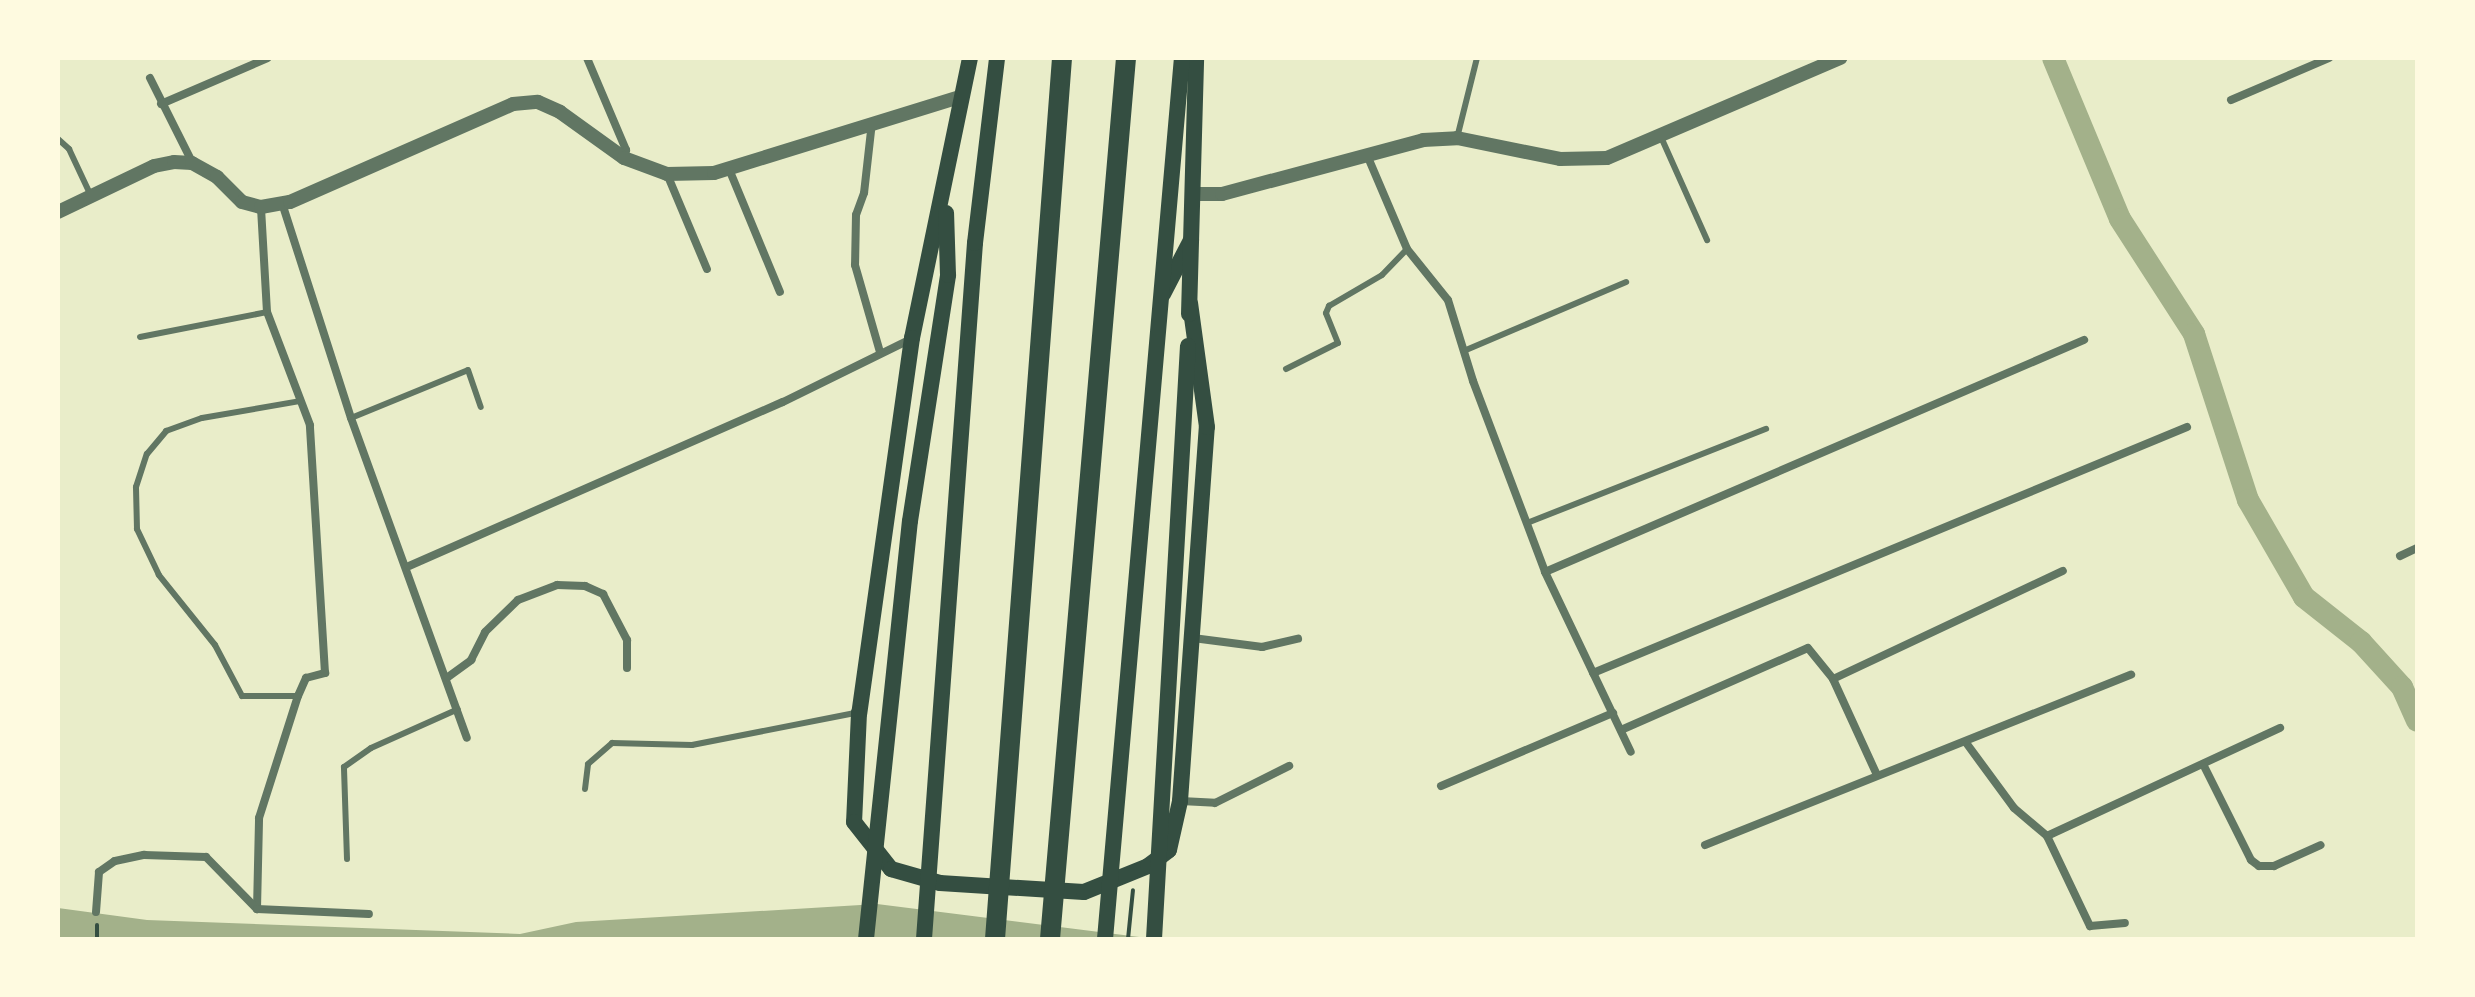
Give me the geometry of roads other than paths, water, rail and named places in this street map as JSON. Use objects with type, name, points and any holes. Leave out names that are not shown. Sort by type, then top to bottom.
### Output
[{"type":"highway","points":[[995,939],[1062,58]]},
{"type":"highway","points":[[1050,939],[1126,58]]},
{"type":"main road","points":[[970,58],[945,191],[912,338],[859,713],[854,822],[891,869],[940,883],[1084,892],[1148,866],[1169,850],[1180,801],[1207,427],[1190,303]]},
{"type":"main road","points":[[924,939],[975,243],[997,58]]},
{"type":"main road","points":[[1105,939],[1128,637],[1182,58]]},
{"type":"main road","points":[[1154,939],[1173,651],[1196,194],[1196,58]]},
{"type":"main road","points":[[866,939],[926,396],[948,275],[945,191]]},
{"type":"main road","points":[[1157,306],[1193,235]]},
{"type":"street","points":[[161,104],[268,58]]},
{"type":"street","points":[[587,58],[626,150],[624,158]]},
{"type":"street","points":[[1196,194],[1222,194],[1423,140],[1457,138],[1560,159],[1607,158],[1840,58]]},
{"type":"street","points":[[2231,100],[2329,58]]},
{"type":"street","points":[[150,78],[192,163],[217,177],[242,202],[261,207],[282,203],[513,104],[538,102],[560,112],[624,158],[667,174],[729,169],[872,121],[962,96]]},
{"type":"street","points":[[872,121],[864,193],[856,215],[855,265],[880,352]]},
{"type":"street","points":[[1367,155],[1407,249],[1448,300],[1545,572],[1631,752]]},
{"type":"street","points":[[58,212],[154,166],[192,163]]},
{"type":"street","points":[[729,169],[780,292]]},
{"type":"street","points":[[667,174],[707,269]]},
{"type":"street","points":[[282,203],[351,418],[409,566],[467,738]]},
{"type":"street","points":[[257,909],[259,818],[306,678],[325,673],[310,425],[267,312],[261,207]]},
{"type":"street","points":[[409,566],[783,402],[912,338]]},
{"type":"street","points":[[1545,572],[2084,340]]},
{"type":"street","points":[[1593,673],[2187,427]]},
{"type":"street","points":[[2400,556],[2417,548]]},
{"type":"street","points":[[1833,679],[2063,571]]},
{"type":"street","points":[[448,677],[471,660],[485,632],[518,600],[557,585],[585,586],[603,594],[627,640],[627,668]]},
{"type":"street","points":[[1193,638],[1262,647],[1298,639]]},
{"type":"street","points":[[1621,730],[1801,647],[1814,651],[1833,679],[1876,773]]},
{"type":"street","points":[[1705,845],[1876,773],[1967,744],[2131,675]]},
{"type":"street","points":[[1441,786],[1613,713]]},
{"type":"street","points":[[2047,836],[2280,728]]},
{"type":"street","points":[[1967,744],[2014,808],[2047,836],[2090,926],[2125,923]]},
{"type":"street","points":[[2203,764],[2251,860],[2259,866],[2274,866],[2321,845]]},
{"type":"street","points":[[1180,801],[1215,803],[1289,766]]},
{"type":"street","points":[[96,912],[99,872],[115,861],[144,855],[206,857],[257,909],[369,914]]},
{"type":"lane","points":[[1457,138],[1477,58]]},
{"type":"lane","points":[[1660,135],[1707,240]]},
{"type":"lane","points":[[58,139],[69,149],[91,196]]},
{"type":"lane","points":[[1286,369],[1338,343],[1326,313],[1329,306],[1382,275],[1407,249]]},
{"type":"lane","points":[[1466,350],[1626,282]]},
{"type":"lane","points":[[140,337],[267,312]]},
{"type":"lane","points":[[351,418],[468,370],[481,407]]},
{"type":"lane","points":[[298,696],[242,696],[215,645],[159,575],[137,529],[136,487],[147,454],[166,431],[202,418],[300,401]]},
{"type":"lane","points":[[1527,523],[1766,429]]},
{"type":"lane","points":[[347,859],[344,767],[371,748],[458,709]]},
{"type":"lane","points":[[585,789],[588,764],[612,743],[692,745],[859,713]]},
{"type":"waterway","points":[[2053,58],[2120,219],[2194,334],[2248,500],[2304,597],[2361,642],[2402,687],[2417,721]]}]
